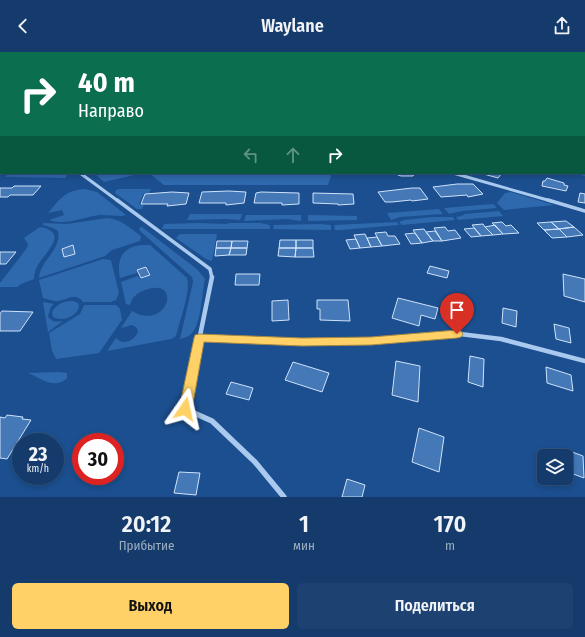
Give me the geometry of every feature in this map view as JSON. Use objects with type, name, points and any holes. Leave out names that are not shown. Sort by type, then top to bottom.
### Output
[{"type":"street","points":[[81,174],[160,230],[210,269],[212,277],[185,409],[212,421],[255,462],[284,497]]},
{"type":"street","points":[[456,174],[585,211]]},
{"type":"street","points":[[199,338],[302,342],[371,341],[457,334],[474,335],[506,341],[585,361]]},
{"type":"shaded area","points":[[8,174],[68,174],[65,178],[5,177]]},
{"type":"shaded area","points":[[95,174],[139,174],[104,182]]},
{"type":"shaded area","points":[[150,174],[332,174],[328,185],[164,185]]},
{"type":"shaded area","points":[[85,189],[97,192],[126,215],[100,215],[68,222],[56,222],[49,220],[64,215],[62,210],[48,213],[64,196],[72,191]]},
{"type":"shaded area","points":[[151,189],[149,193],[144,193],[139,204],[144,205],[142,209],[137,209],[115,193],[116,190]]},
{"type":"shaded area","points":[[511,192],[554,205],[504,210],[497,203],[505,193]]},
{"type":"shaded area","points":[[493,204],[497,208],[462,211],[449,214],[444,208]]},
{"type":"shaded area","points":[[439,209],[443,214],[400,217],[391,220],[387,213]]},
{"type":"shaded area","points":[[499,211],[503,216],[458,220],[456,217],[465,214]]},
{"type":"shaded area","points":[[190,214],[242,214],[240,220],[187,220]]},
{"type":"shaded area","points":[[246,215],[301,215],[301,221],[287,219],[244,221]]},
{"type":"shaded area","points":[[308,215],[357,216],[357,220],[308,221]]},
{"type":"shaded area","points":[[433,217],[453,217],[455,220],[402,225],[399,222],[404,220]]},
{"type":"shaded area","points":[[107,218],[117,220],[129,227],[141,236],[140,241],[112,250],[105,256],[39,278],[43,266],[57,244],[58,238],[58,231],[43,225],[43,223],[67,224]]},
{"type":"shaded area","points":[[397,222],[399,225],[341,230],[335,230],[334,225]]},
{"type":"shaded area","points":[[260,223],[270,225],[270,229],[162,229],[164,224]]},
{"type":"shaded area","points":[[274,225],[331,225],[331,230],[273,229]]},
{"type":"shaded area","points":[[40,227],[48,229],[53,233],[54,242],[36,268],[34,279],[17,287],[0,287],[0,283],[27,248],[28,244],[24,238]]},
{"type":"shaded area","points":[[142,227],[198,270],[205,279],[199,317],[194,330],[189,336],[180,339],[193,282],[192,277],[140,231],[139,228]]},
{"type":"shaded area","points":[[180,234],[217,234],[212,261],[206,259],[176,238]]},
{"type":"shaded area","points":[[150,245],[187,278],[188,290],[177,333],[175,337],[171,339],[107,351],[116,338],[122,342],[125,342],[134,338],[138,332],[137,328],[132,325],[121,328],[132,311],[144,316],[155,315],[162,310],[166,303],[167,296],[164,290],[157,288],[140,292],[135,296],[130,305],[126,304],[121,282],[138,276],[140,279],[151,275],[147,266],[136,270],[137,273],[120,278],[120,260],[125,252],[130,248]]},
{"type":"shaded area","points":[[103,259],[111,260],[119,293],[116,300],[111,302],[83,302],[78,297],[57,301],[43,298],[39,280]]},
{"type":"shaded area","points":[[73,301],[78,303],[79,306],[78,310],[73,316],[65,319],[53,317],[52,312],[58,305],[63,302]]},
{"type":"shaded area","points":[[43,302],[54,304],[51,307],[48,316],[52,320],[63,321],[48,332]]},
{"type":"shaded area","points":[[84,305],[116,305],[120,309],[122,320],[99,353],[56,359],[52,351],[49,333],[80,314]]},
{"type":"shaded area","points":[[28,373],[67,373],[67,378],[58,383],[48,382]]},
{"type":"building","points":[[396,174],[414,174],[413,176],[401,176]]},
{"type":"building","points":[[484,174],[501,174],[498,178]]},
{"type":"building","points":[[547,178],[564,183],[564,185],[568,186],[566,191],[542,186],[543,181]]},
{"type":"building","points":[[473,184],[483,194],[468,197],[467,195],[441,197],[433,187]]},
{"type":"building","points":[[14,186],[41,186],[33,195],[10,195],[8,197],[0,197],[0,188],[12,188]]},
{"type":"building","points":[[420,188],[428,199],[385,202],[378,192]]},
{"type":"building","points":[[172,192],[189,193],[186,204],[167,206],[168,204],[141,204],[145,194]]},
{"type":"building","points":[[202,192],[246,192],[244,203],[226,205],[226,203],[199,203]]},
{"type":"building","points":[[256,193],[299,193],[299,204],[282,205],[282,203],[254,203]]},
{"type":"building","points":[[313,193],[353,194],[354,204],[338,205],[313,203]]},
{"type":"building","points":[[580,193],[585,194],[585,203],[578,202]]},
{"type":"building","points":[[566,221],[574,227],[559,229],[551,222]]},
{"type":"building","points":[[502,222],[506,226],[511,225],[519,233],[503,234],[492,223]]},
{"type":"building","points":[[551,222],[559,229],[544,230],[537,223]]},
{"type":"building","points":[[483,224],[493,235],[481,236],[472,225]]},
{"type":"building","points":[[495,225],[503,234],[493,235],[485,227]]},
{"type":"building","points":[[445,227],[448,231],[455,230],[461,238],[442,241],[434,228]]},
{"type":"building","points":[[574,227],[583,235],[567,237],[559,229]]},
{"type":"building","points":[[474,228],[481,236],[471,237],[464,229]]},
{"type":"building","points":[[424,229],[433,241],[422,243],[413,230]]},
{"type":"building","points":[[559,229],[567,237],[552,238],[544,230]]},
{"type":"building","points":[[435,231],[442,241],[433,241],[426,232]]},
{"type":"building","points":[[386,232],[388,236],[395,236],[400,244],[382,246],[375,233]]},
{"type":"building","points":[[415,233],[422,243],[411,244],[405,234]]},
{"type":"building","points":[[365,234],[371,247],[360,248],[354,235]]},
{"type":"building","points":[[377,237],[382,246],[371,247],[367,238]]},
{"type":"building","points":[[356,239],[360,248],[350,249],[346,240]]},
{"type":"building","points":[[280,240],[296,240],[296,248],[279,248]]},
{"type":"building","points":[[296,240],[313,240],[313,248],[296,248]]},
{"type":"building","points":[[217,241],[232,241],[231,248],[216,248]]},
{"type":"building","points":[[232,241],[248,241],[247,248],[231,248]]},
{"type":"building","points":[[73,245],[75,254],[64,257],[62,249]]},
{"type":"building","points":[[216,248],[231,248],[229,255],[215,256]]},
{"type":"building","points":[[231,248],[247,248],[246,255],[229,255]]},
{"type":"building","points":[[279,248],[296,248],[295,257],[278,256]]},
{"type":"building","points":[[296,248],[313,248],[314,257],[295,257]]},
{"type":"building","points":[[0,252],[16,252],[6,264],[0,264]]},
{"type":"building","points":[[430,266],[449,271],[447,278],[427,273]]},
{"type":"building","points":[[146,267],[150,275],[141,278],[137,270]]},
{"type":"building","points":[[236,274],[260,274],[259,285],[235,285]]},
{"type":"building","points":[[563,274],[585,279],[585,302],[564,296]]},
{"type":"building","points":[[398,298],[438,308],[435,319],[421,315],[419,326],[392,318]]},
{"type":"building","points":[[288,300],[289,320],[272,321],[272,301]]},
{"type":"building","points":[[317,300],[348,300],[350,321],[320,320],[320,309],[317,309]]},
{"type":"building","points":[[503,308],[517,311],[516,327],[502,323]]},
{"type":"building","points":[[2,311],[33,312],[20,331],[0,331],[0,314]]},
{"type":"building","points":[[554,324],[569,328],[571,343],[556,339]]},
{"type":"building","points":[[470,356],[484,359],[483,387],[468,382]]},
{"type":"building","points":[[396,361],[420,366],[418,402],[392,395]]},
{"type":"building","points":[[293,362],[329,373],[322,392],[285,380]]},
{"type":"building","points":[[546,367],[571,375],[573,391],[547,383]]},
{"type":"building","points":[[231,382],[253,388],[249,400],[226,394]]},
{"type":"building","points":[[7,415],[23,417],[22,419],[31,420],[23,433],[12,433],[12,451],[7,459],[0,458],[0,417],[5,418]]},
{"type":"building","points":[[419,428],[444,437],[439,472],[412,462]]},
{"type":"building","points":[[573,452],[583,456],[584,478],[573,474]]},
{"type":"building","points":[[179,472],[200,473],[196,495],[174,493]]},
{"type":"building","points":[[347,479],[365,485],[362,497],[342,497]]},
{"type":"route","points":[[185,409],[199,338],[302,342],[371,341],[457,334]]}]
